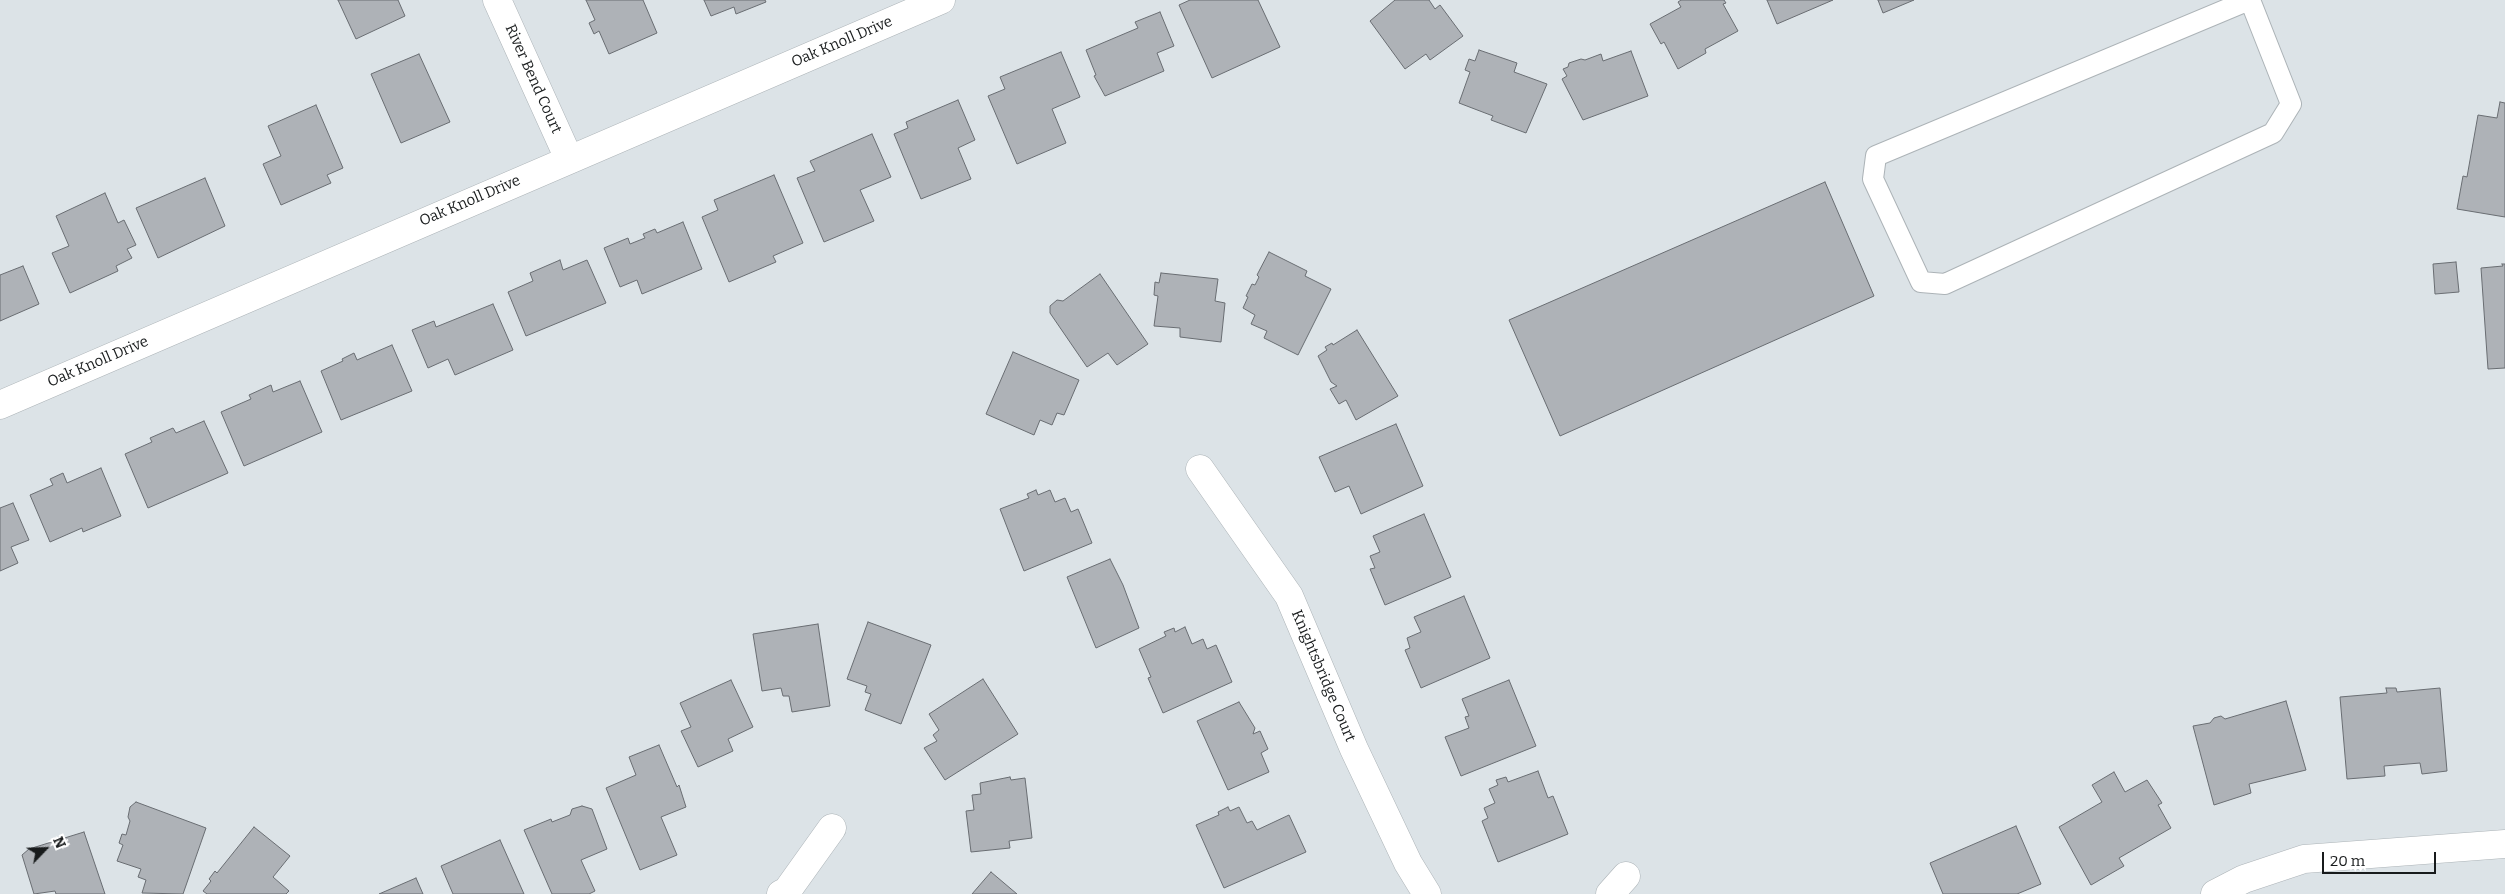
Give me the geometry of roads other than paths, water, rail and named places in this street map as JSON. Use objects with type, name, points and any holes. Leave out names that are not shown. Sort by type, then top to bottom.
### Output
[{"type":"street","name":"River Bend Court","points":[[497,0],[569,158]]},
{"type":"street","name":"Oak Knoll Drive","points":[[0,405],[569,158],[941,0]]},
{"type":"street","name":"Knightsbridge Court","points":[[1200,469],[1289,596],[1354,749],[1408,863],[1428,894]]},
{"type":"street","points":[[780,894],[787,891],[832,828]]},
{"type":"street","points":[[2215,894],[2244,879],[2304,859],[2505,844]]},
{"type":"lane","points":[[2250,0],[2290,104],[2273,133],[1945,284],[1922,282],[1873,179],[1876,156],[2250,0]]}]
